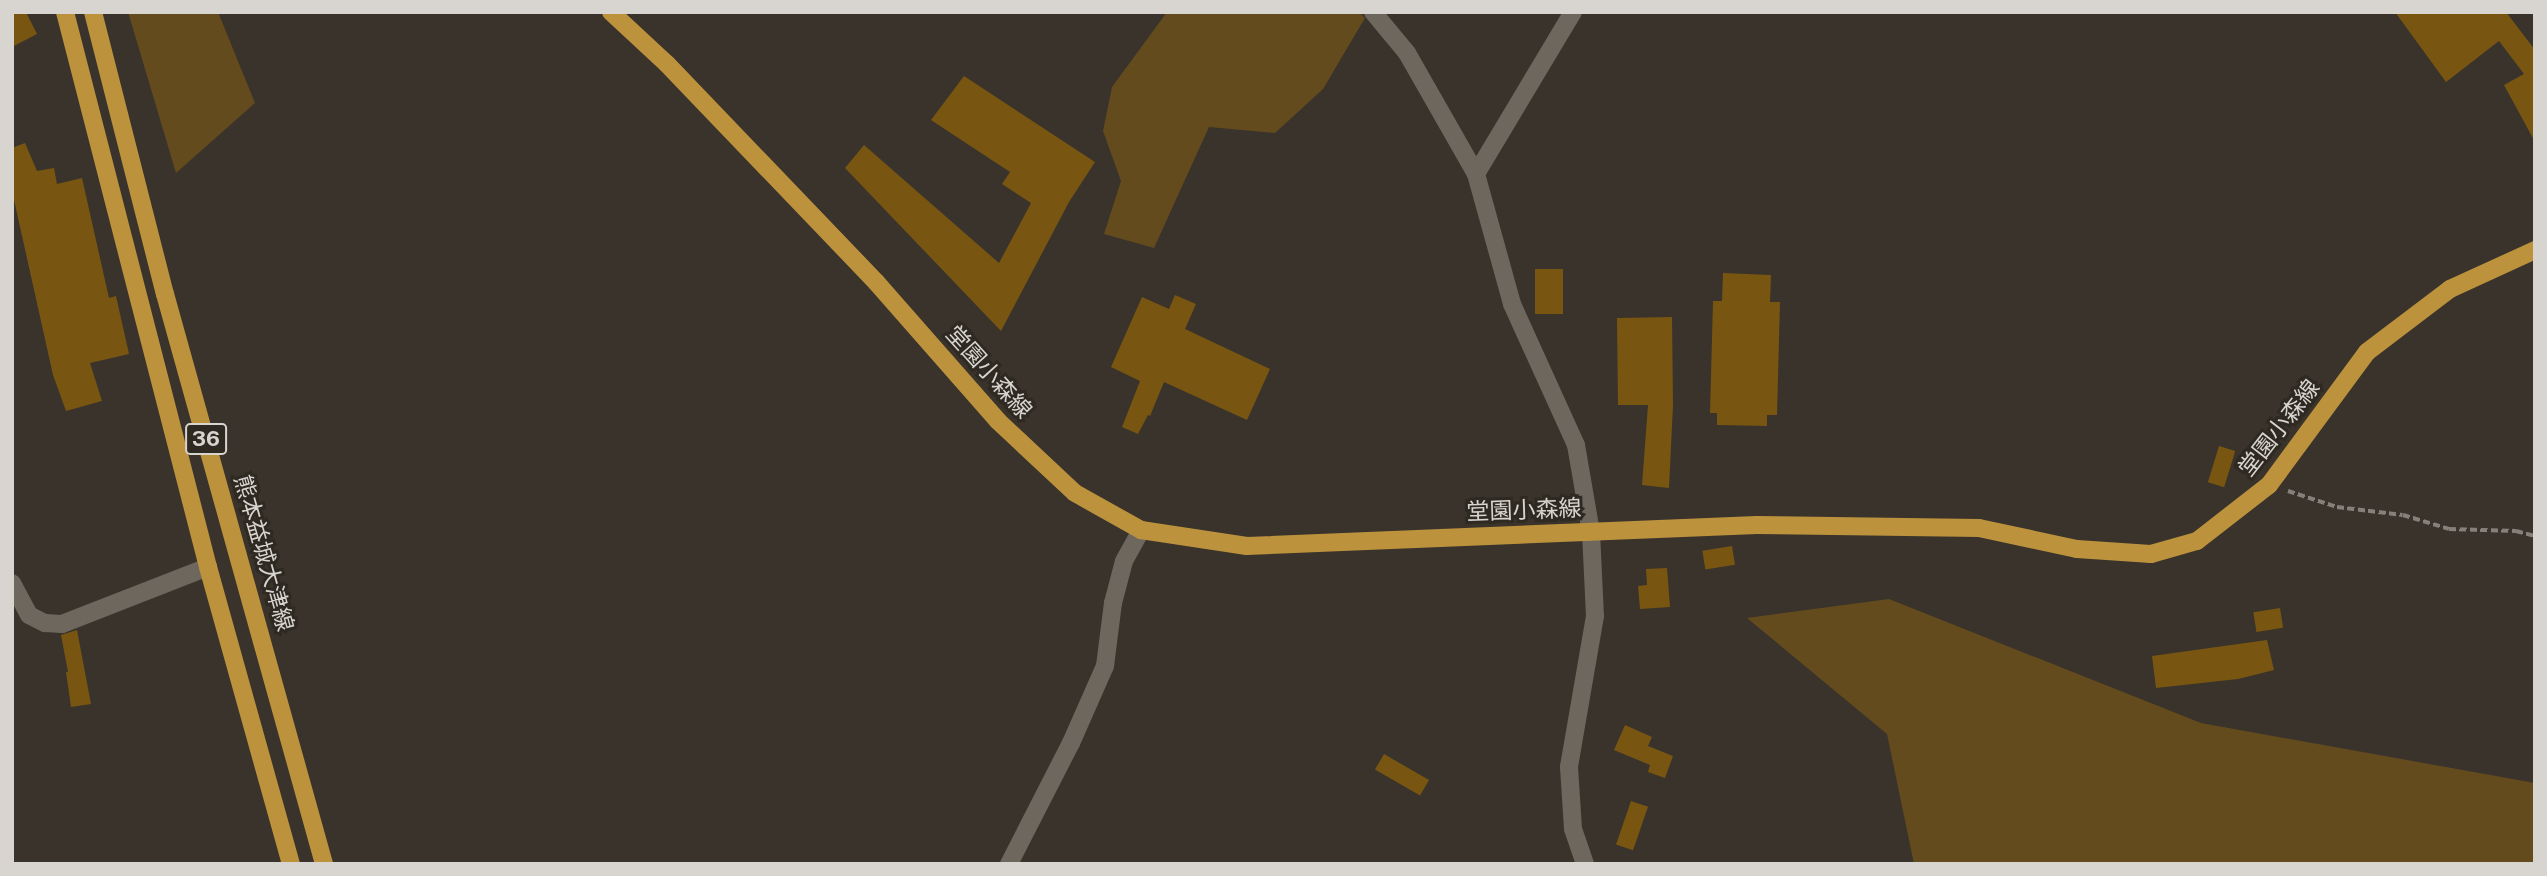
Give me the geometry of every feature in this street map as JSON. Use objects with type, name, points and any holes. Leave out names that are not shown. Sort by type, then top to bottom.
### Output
[{"type":"main road","name":"36","points":[[65,12],[208,567],[291,864]]},
{"type":"main road","name":"熊本益城大津線","points":[[93,12],[165,294],[324,864]]},
{"type":"main road","name":"堂園小森線","points":[[611,12],[667,64],[867,273],[998,421],[1075,493],[1141,530],[1247,546],[1757,525],[1979,528],[2077,549],[2151,554],[2197,541],[2269,485],[2367,352],[2450,289],[2535,250]]},
{"type":"street","points":[[1373,12],[1407,53],[1476,174],[1512,304],[1576,446],[1591,532],[1595,616],[1569,767],[1573,829],[1585,864]]},
{"type":"street","points":[[1476,174],[1573,12]]},
{"type":"street","points":[[1009,864],[1071,743],[1105,666],[1113,603],[1124,561],[1141,530]]},
{"type":"street","points":[[12,583],[29,615],[45,623],[62,624],[208,567]]},
{"type":"path","points":[[2269,485],[2337,508],[2403,514],[2449,529],[2516,531],[2535,536]]},
{"type":"shaded area","points":[[128,12],[218,12],[255,103],[176,173]]},
{"type":"shaded area","points":[[1167,12],[1359,12],[1365,18],[1323,89],[1275,133],[1209,127],[1154,248],[1104,234],[1121,181],[1103,131],[1112,87]]},
{"type":"shaded area","points":[[1889,599],[2201,723],[2535,783],[2535,864],[1914,864],[1887,734],[1747,618]]},
{"type":"building","points":[[12,12],[26,12],[37,34],[12,47]]},
{"type":"building","points":[[2395,12],[2506,12],[2535,50],[2535,142],[2504,85],[2524,74],[2499,41],[2446,82]]},
{"type":"building","points":[[964,76],[1095,162],[1069,202],[1001,331],[845,168],[864,145],[999,263],[1031,203],[1002,184],[1010,172],[931,120]]},
{"type":"building","points":[[25,143],[37,171],[54,168],[57,184],[82,178],[109,298],[116,296],[129,354],[90,363],[102,401],[66,411],[53,375],[12,191],[12,148]]},
{"type":"building","points":[[1535,269],[1563,269],[1563,314],[1535,314]]},
{"type":"building","points":[[1723,273],[1771,275],[1770,302],[1780,302],[1777,415],[1767,415],[1767,426],[1717,425],[1717,413],[1710,413],[1713,301],[1722,301]]},
{"type":"building","points":[[1175,295],[1196,304],[1185,329],[1270,369],[1247,420],[1164,382],[1150,416],[1148,415],[1138,434],[1122,427],[1140,381],[1111,367],[1142,297],[1169,309]]},
{"type":"building","points":[[1672,317],[1673,405],[1669,488],[1642,485],[1648,405],[1618,405],[1617,318]]},
{"type":"building","points":[[2219,446],[2235,451],[2224,487],[2208,482]]},
{"type":"building","points":[[1732,546],[1735,565],[1705,569],[1702,551]]},
{"type":"building","points":[[1667,568],[1670,607],[1640,609],[1638,586],[1647,585],[1646,569]]},
{"type":"building","points":[[2280,608],[2283,628],[2256,632],[2253,612]]},
{"type":"building","points":[[77,630],[91,704],[71,707],[61,635]]},
{"type":"building","points":[[2267,640],[2274,670],[2238,679],[2156,688],[2152,656]]},
{"type":"building","points":[[1625,725],[1652,737],[1648,746],[1673,756],[1665,778],[1648,772],[1650,765],[1614,750]]},
{"type":"building","points":[[1384,754],[1429,780],[1420,796],[1375,770]]},
{"type":"building","points":[[1631,801],[1648,807],[1633,850],[1616,844]]}]
